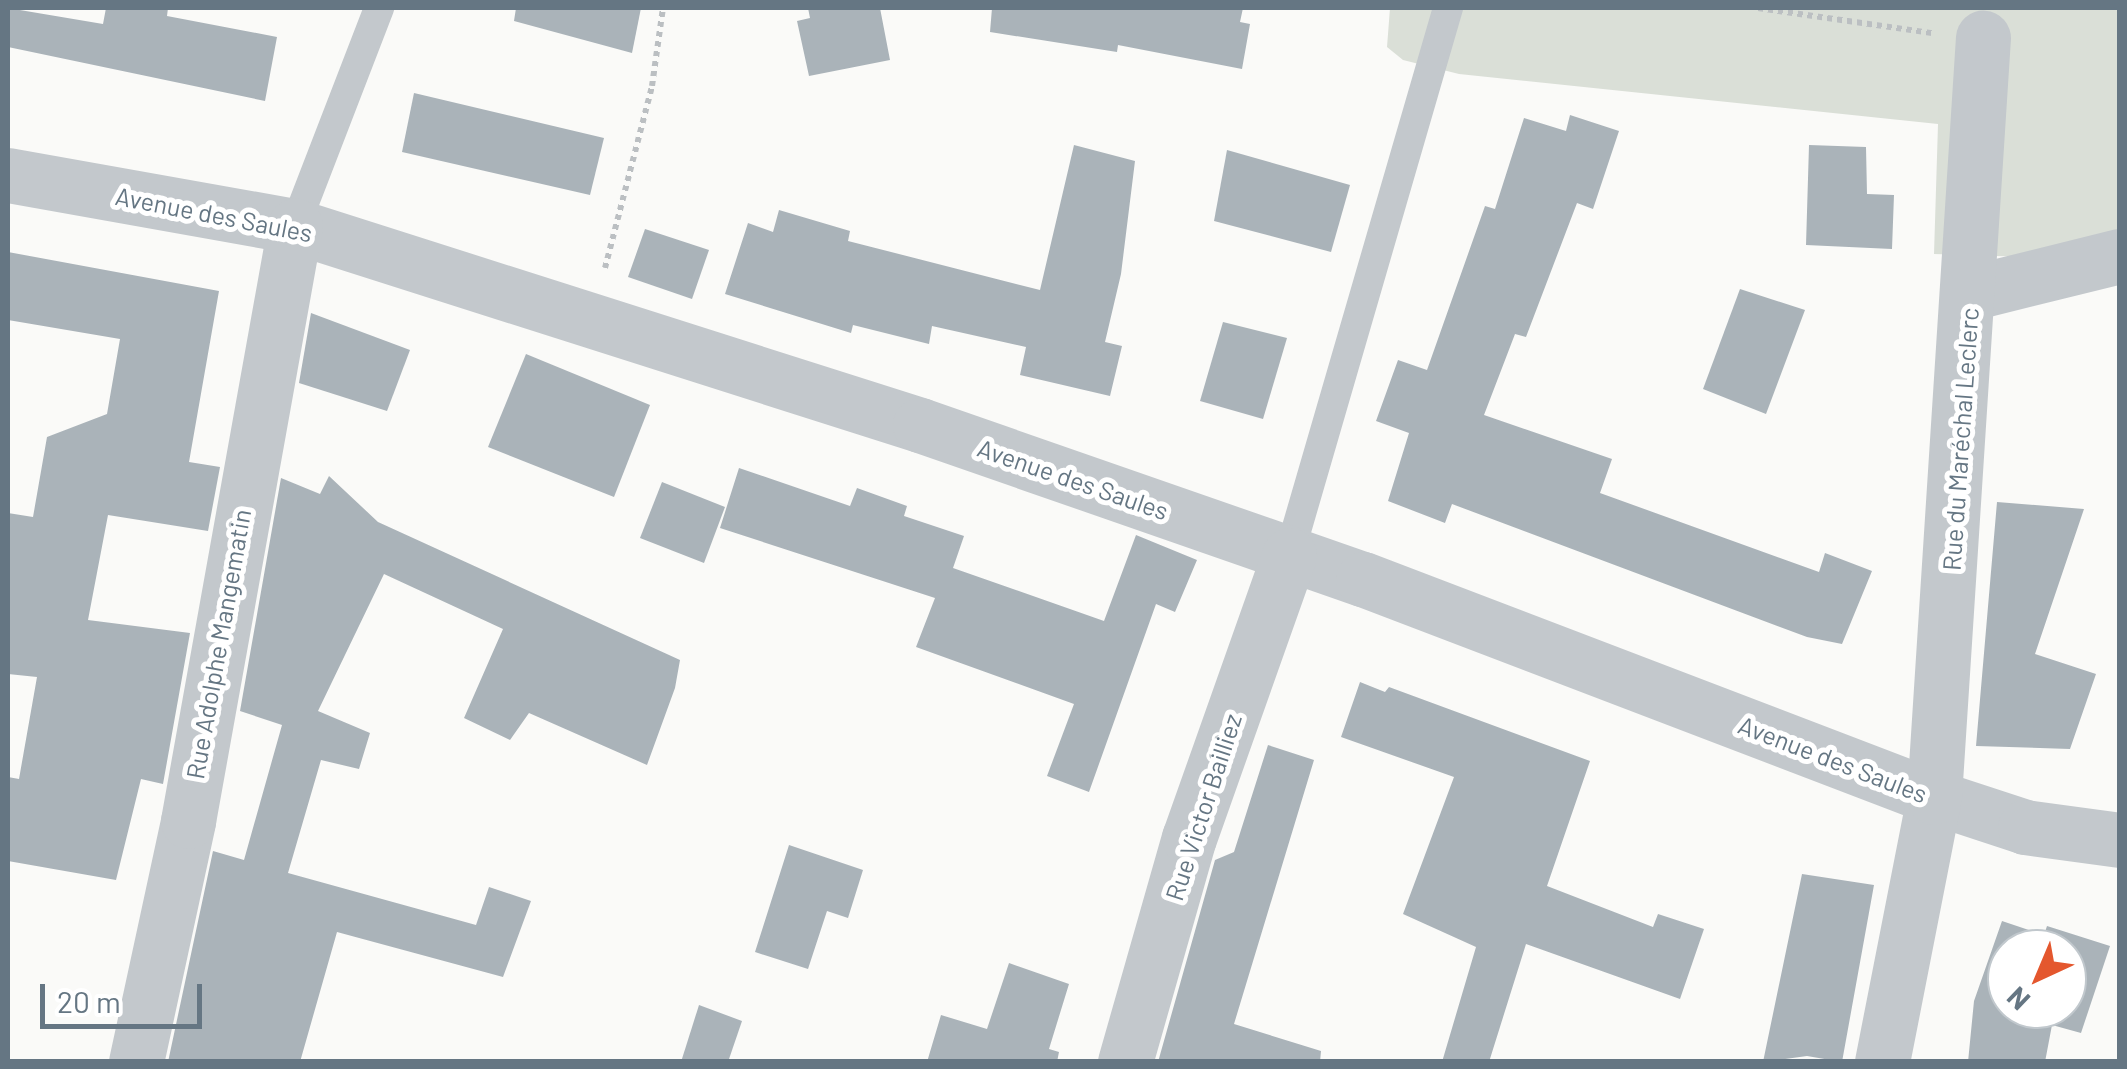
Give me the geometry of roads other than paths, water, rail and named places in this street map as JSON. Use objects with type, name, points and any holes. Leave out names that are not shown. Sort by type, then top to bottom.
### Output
[{"type":"street","name":"Rue du Maréchal Leclerc","points":[[1882,1062],[1934,797],[1970,293],[1983,38]]},
{"type":"street","name":"Avenue des Saules","points":[[8,175],[295,226],[920,425],[1290,556],[2025,828],[2120,840]]},
{"type":"street","name":"Rue Adolphe Mangematin","points":[[136,1062],[188,821],[295,226]]},
{"type":"street","points":[[1970,293],[2120,256]]},
{"type":"street","name":"Rue Victor Bailliez","points":[[1125,1062],[1189,838],[1290,556]]},
{"type":"lane","points":[[295,226],[379,8]]},
{"type":"lane","points":[[1290,556],[1448,8]]}]
